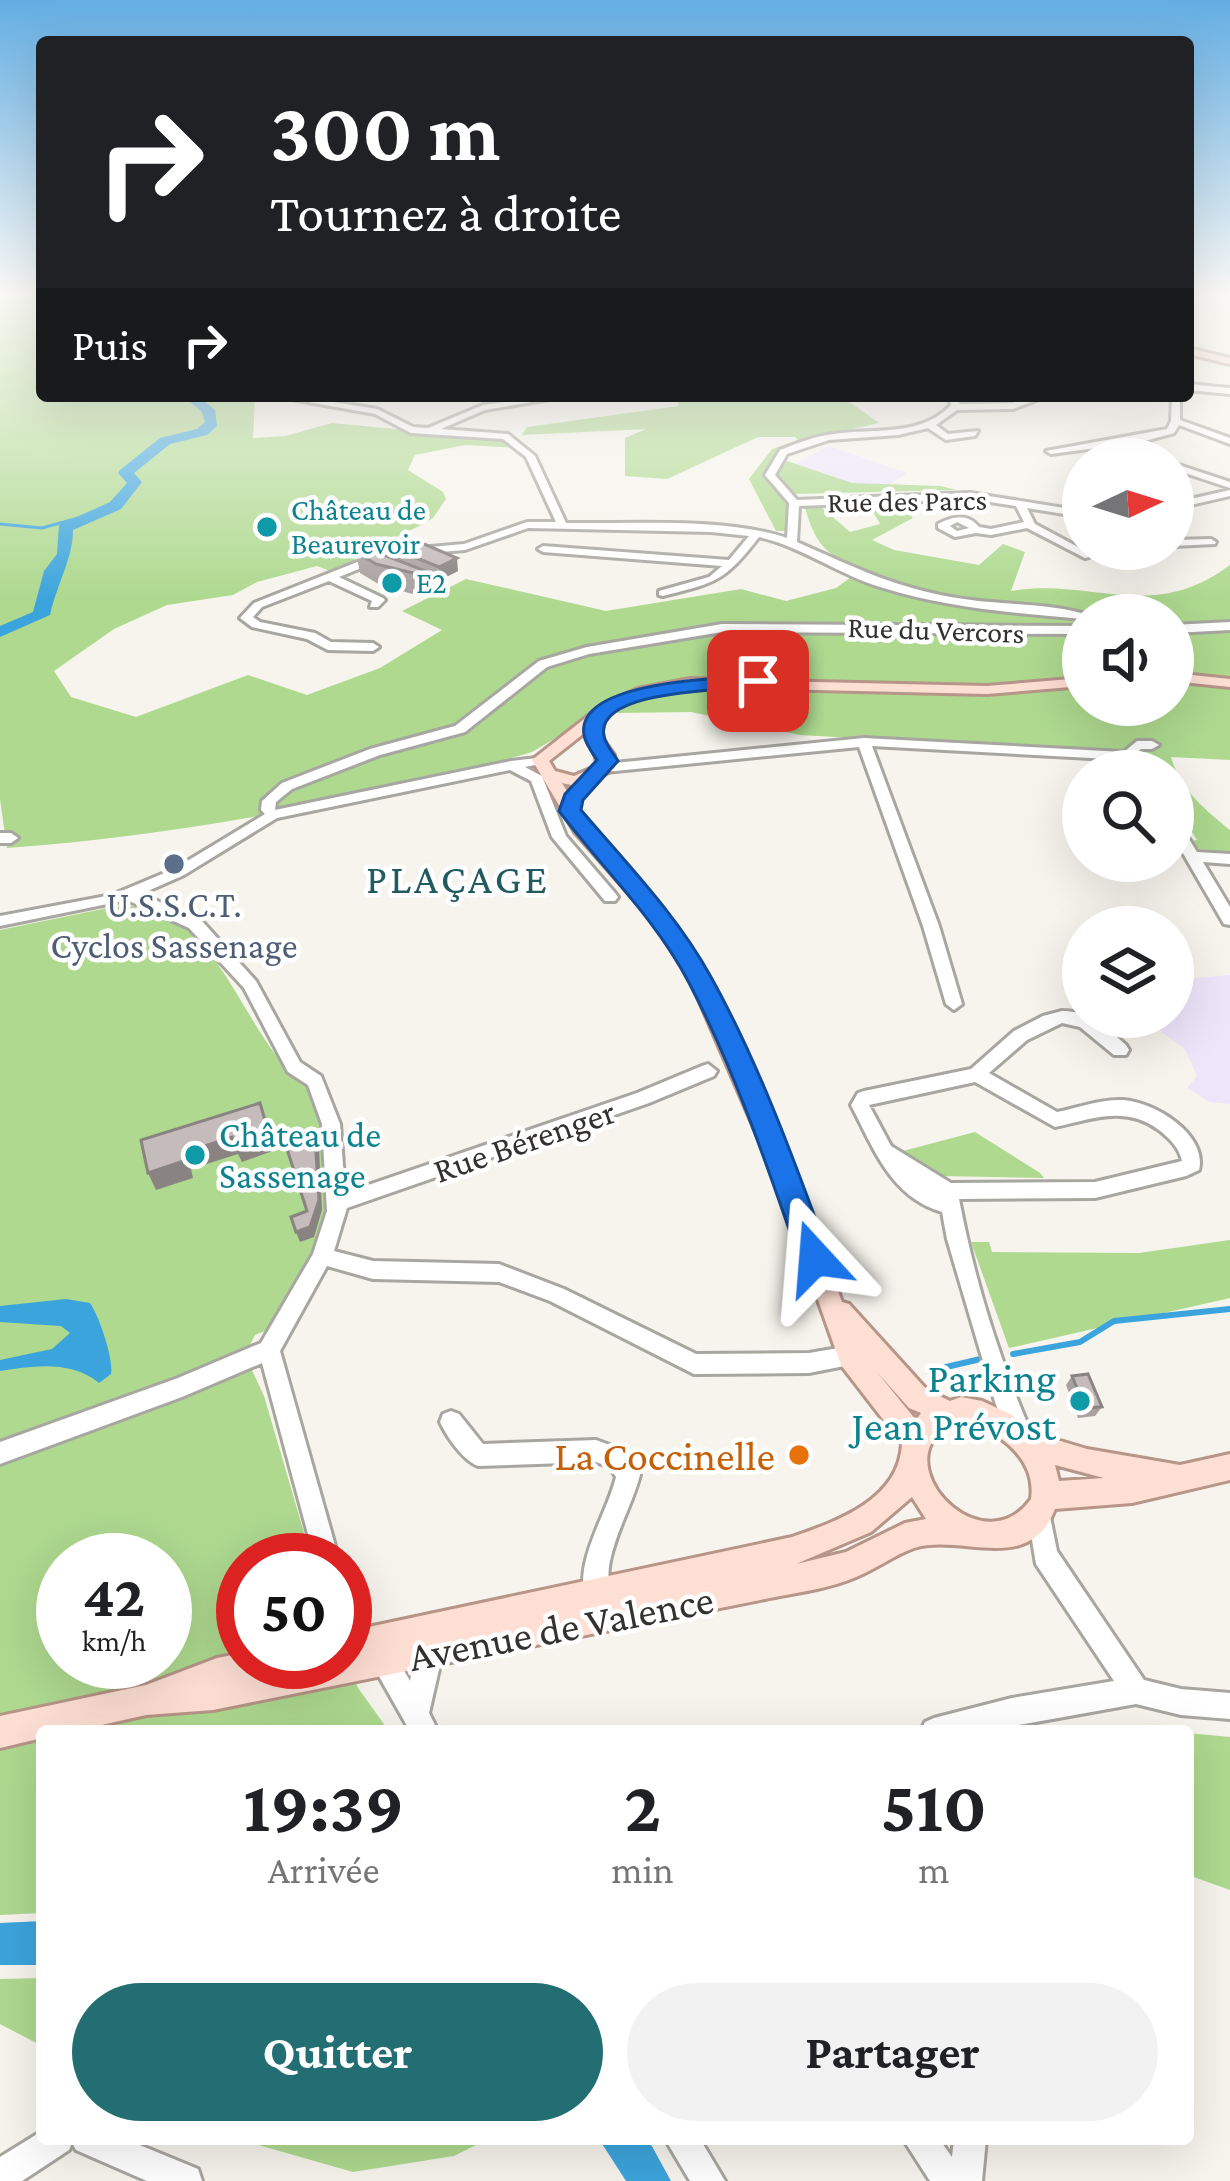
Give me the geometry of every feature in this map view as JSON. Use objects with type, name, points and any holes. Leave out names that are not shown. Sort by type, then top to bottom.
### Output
[{"type":"main road","points":[[1194,679],[1230,682]]},
{"type":"main road","points":[[545,767],[561,743],[607,708],[644,692],[716,680],[926,690],[1062,683]]},
{"type":"main road","points":[[570,811],[573,799],[600,762],[596,721],[607,708]]},
{"type":"main road","points":[[561,743],[600,762]]},
{"type":"main road","points":[[545,767],[576,781],[600,762]]},
{"type":"main road","points":[[545,767],[570,811],[660,918],[700,980],[782,1167],[828,1298],[916,1441]]},
{"type":"main road","points":[[861,1354],[918,1399],[946,1412],[977,1410],[1025,1439],[1087,1462],[1188,1476]]},
{"type":"main road","points":[[946,1412],[923,1429],[916,1441],[914,1472],[932,1508],[968,1532],[1003,1536],[1019,1531],[1042,1503],[1044,1479],[1025,1439]]},
{"type":"main road","points":[[1042,1503],[1230,1467]]},
{"type":"main road","name":"Avenue de Valence","points":[[372,1652],[436,1652],[823,1540],[886,1508],[914,1472]]},
{"type":"main road","name":"Avenue de Valence","points":[[372,1648],[849,1566],[915,1533],[968,1532]]},
{"type":"main road","name":"Avenue de Valence","points":[[146,1700],[216,1673]]},
{"type":"main road","name":"Avenue de Valence","points":[[0,1732],[146,1700],[232,1689]]},
{"type":"street","points":[[327,402],[376,412],[404,428],[493,432],[520,444],[561,523]]},
{"type":"street","points":[[430,432],[446,420],[483,408],[524,402]]},
{"type":"street","points":[[793,542],[794,502],[770,475],[783,452],[824,438],[930,425],[954,402],[1013,406],[1025,402]]},
{"type":"street","points":[[1051,451],[1100,442],[1129,451],[1172,430],[1176,402]]},
{"type":"street","points":[[1176,421],[1230,441]]},
{"type":"street","points":[[930,425],[946,437],[975,433]]},
{"type":"street","points":[[1194,474],[1230,489]]},
{"type":"street","points":[[1194,500],[1230,489]]},
{"type":"street","name":"Rue des Parcs","points":[[794,502],[955,495],[1062,510]]},
{"type":"street","name":"Rue des Parcs","points":[[1019,502],[1029,524],[1062,542]]},
{"type":"street","points":[[373,646],[328,646],[301,633],[252,624],[247,615],[258,604],[404,550],[465,547],[526,525],[561,523],[756,534],[793,542],[881,585],[1062,614]]},
{"type":"street","name":"Rue des Parcs","points":[[936,525],[962,534],[1029,524]]},
{"type":"street","points":[[664,593],[713,579],[756,534]]},
{"type":"street","points":[[1194,542],[1211,542]]},
{"type":"street","points":[[543,549],[732,564]]},
{"type":"street","points":[[371,561],[434,586]]},
{"type":"street","points":[[333,578],[379,600],[374,605]]},
{"type":"street","points":[[1194,625],[1203,628]]},
{"type":"street","points":[[1194,628],[1230,626]]},
{"type":"street","name":"Rue du Vercors","points":[[270,813],[319,774],[375,752],[460,729],[544,664],[665,636],[722,628],[808,627],[1062,633]]},
{"type":"street","points":[[864,742],[954,1004]]},
{"type":"street","points":[[600,762],[658,765],[864,742],[1062,752]]},
{"type":"street","points":[[1133,750],[1137,745],[1152,745]]},
{"type":"street","points":[[0,921],[86,907],[127,894],[179,872],[270,813],[507,764],[545,767]]},
{"type":"street","points":[[507,764],[537,779],[559,837],[610,897]]},
{"type":"street","points":[[1194,856],[1230,859]]},
{"type":"street","points":[[1194,859],[1230,920]]},
{"type":"street","points":[[0,1453],[269,1350],[322,1256],[339,1203],[331,1124],[315,1082],[294,1067],[250,985],[195,924],[127,894]]},
{"type":"street","points":[[977,1075],[1055,1120],[1126,1107],[1178,1134],[1194,1157],[1186,1168],[1094,1190],[949,1198],[935,1203],[896,1175],[860,1105],[863,1098],[977,1075],[996,1050],[1058,1018],[1078,1019],[1120,1050]]},
{"type":"street","name":"Rue Bérenger","points":[[339,1203],[644,1098],[708,1071]]},
{"type":"street","points":[[949,1198],[1005,1396],[1025,1439]]},
{"type":"street","points":[[322,1256],[373,1270],[499,1274],[557,1295],[694,1364],[809,1363],[861,1354]]},
{"type":"street","points":[[269,1350],[320,1533]]},
{"type":"street","points":[[977,1410],[1005,1396]]},
{"type":"street","points":[[451,1422],[478,1455],[596,1451],[618,1459],[628,1475],[624,1497],[596,1556],[598,1606]]},
{"type":"street","points":[[1042,1503],[1045,1556]]},
{"type":"street","points":[[1003,1536],[1045,1556],[1136,1691]]},
{"type":"street","points":[[421,1723],[427,1664],[436,1652]]},
{"type":"street","points":[[372,1674],[421,1723]]},
{"type":"street","points":[[980,1725],[1136,1691],[1230,1706]]},
{"type":"street","points":[[0,2176],[49,2145]]},
{"type":"street","points":[[101,2145],[186,2181]]},
{"type":"street","points":[[685,2145],[709,2181]]},
{"type":"street","points":[[923,2145],[950,2181]]},
{"type":"street","points":[[966,2181],[969,2145]]},
{"type":"shaded area","points":[[829,446],[907,473],[886,487],[856,487],[790,467]]},
{"type":"shaded area","points":[[1230,975],[1230,1104],[1210,1102],[1187,1088],[1197,1076],[1185,1049],[1170,1038],[1194,1038],[1194,978]]},
{"type":"green space","points":[[0,396],[36,396],[36,402],[255,402],[253,438],[285,436],[332,423],[502,439],[520,448],[465,445],[415,455],[408,470],[443,492],[446,499],[433,518],[393,539],[374,539],[351,567],[335,573],[317,566],[257,582],[233,595],[167,605],[114,629],[54,671],[71,697],[136,717],[248,675],[307,695],[380,668],[442,630],[402,611],[466,579],[606,611],[741,589],[786,601],[836,588],[854,575],[876,577],[830,553],[805,508],[820,506],[850,532],[880,524],[872,510],[903,506],[913,518],[872,540],[894,550],[979,565],[1003,544],[1025,552],[1011,591],[1040,588],[1112,594],[1062,594],[1062,726],[1194,726],[1194,594],[1157,594],[1201,582],[1230,565],[1230,760],[1194,758],[1194,750],[1069,750],[800,735],[691,712],[616,713],[566,732],[532,752],[468,770],[272,814],[7,848],[0,799]]},
{"type":"green space","points":[[677,402],[849,402],[879,423],[803,440],[780,451],[768,477],[788,501],[789,531],[776,531],[749,479],[772,449],[798,440],[795,437],[758,437],[667,479],[625,476],[625,438],[646,429],[522,435],[527,427],[679,406]]},
{"type":"green space","points":[[787,461],[852,483],[956,490],[794,494],[779,481],[778,470]]},
{"type":"green space","points":[[1194,797],[1230,830],[1230,852],[1199,849],[1194,845]]},
{"type":"green space","points":[[117,906],[146,907],[181,924],[198,940],[268,1044],[306,1085],[324,1133],[329,1163],[327,1220],[315,1251],[275,1327],[255,1335],[245,1355],[264,1396],[304,1533],[216,1533],[216,1689],[359,1689],[385,1725],[36,1725],[36,1913],[0,1915],[0,930]]},
{"type":"green space","points":[[975,1132],[1044,1178],[940,1176],[903,1151]]},
{"type":"green space","points":[[1230,1240],[1230,1298],[1009,1348],[971,1242],[989,1242],[992,1252],[1139,1253]]},
{"type":"green space","points":[[1194,1734],[1230,1737],[1230,1890],[1194,1877]]},
{"type":"green space","points":[[36,1978],[36,2043],[0,2024],[0,1979]]},
{"type":"green space","points":[[258,2145],[476,2145],[454,2156],[353,2172]]},
{"type":"water","points":[[66,1299],[90,1303],[105,1338],[111,1374],[99,1383],[64,1368],[0,1371],[0,1360],[52,1349],[70,1333],[61,1326],[0,1322],[0,1306]]},
{"type":"water","points":[[36,1921],[36,1965],[0,1965],[0,1923]]},
{"type":"water","points":[[603,2145],[651,2145],[671,2181],[626,2181]]},
{"type":"building","points":[[424,544],[457,558],[439,567],[389,547]]},
{"type":"building","points":[[366,548],[423,570],[417,574],[376,564],[356,552]]},
{"type":"building","points":[[260,1103],[269,1134],[235,1145],[232,1137],[183,1153],[184,1161],[148,1173],[141,1140]]},
{"type":"building","points":[[315,1137],[319,1200],[310,1227],[296,1232],[291,1217],[307,1211],[286,1146]]},
{"type":"building","points":[[1088,1374],[1102,1407],[1085,1408],[1072,1376]]},
{"type":"waterway","points":[[0,632],[41,615],[52,571],[65,555],[65,528],[124,499],[135,482],[125,473],[165,441],[202,432],[212,423],[208,410],[197,402]]},
{"type":"waterway","points":[[0,524],[42,528],[82,517]]},
{"type":"waterway","points":[[1013,1354],[1080,1342],[1114,1321],[1230,1309]]},
{"type":"waterway","points":[[929,1371],[985,1358]]},
{"type":"place","name":"Château de Beaurevoir","points":[[267,527]]},
{"type":"place","name":"E2","points":[[392,583]]},
{"type":"place","name":"U.S.S.C.T. Cyclos Sassenage","points":[[174,864]]},
{"type":"place","name":"Château de Sassenage","points":[[195,1155]]},
{"type":"place","name":"Parking Jean Prévost","points":[[1080,1401]]},
{"type":"place","name":"La Coccinelle","points":[[799,1455]]},
{"type":"district","name":"PLAÇAGE","points":[[458,878]]},
{"type":"route","points":[[758,681],[716,680],[665,687],[607,708],[596,721],[594,736],[608,761],[573,799],[570,811],[660,918],[700,980],[782,1167],[815,1258]]}]
